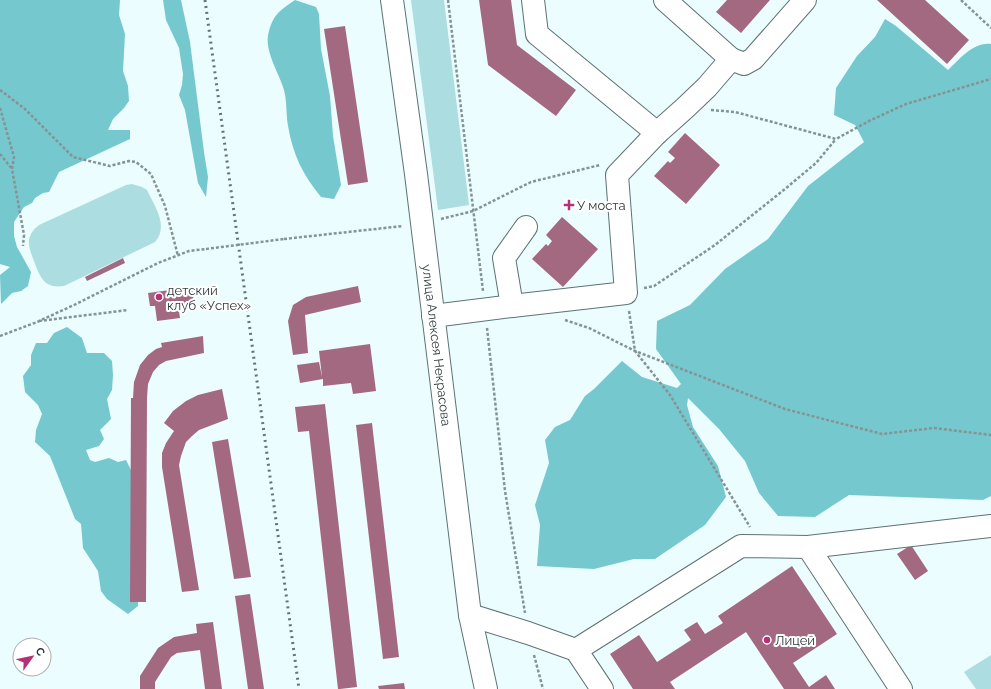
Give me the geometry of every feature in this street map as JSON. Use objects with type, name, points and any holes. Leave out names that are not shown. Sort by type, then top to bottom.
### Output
[{"type":"street","name":"улица Алексея Некрасова","points":[[392,0],[416,174],[470,615],[486,689]]},
{"type":"street","points":[[533,0],[537,34],[657,133]]},
{"type":"street","points":[[665,0],[730,58],[744,64],[753,59],[805,0]]},
{"type":"street","points":[[433,316],[626,293],[617,175],[657,133],[707,87],[730,58]]},
{"type":"street","points":[[512,306],[504,258],[526,227]]},
{"type":"street","points":[[576,650],[741,546],[808,546],[991,526]]},
{"type":"street","points":[[808,546],[901,689]]},
{"type":"street","points":[[470,615],[576,650],[602,689]]},
{"type":"path","points":[[448,0],[505,491],[528,633],[543,689]]},
{"type":"path","points":[[961,0],[991,28]]},
{"type":"path","points":[[761,546],[670,394],[635,351],[626,293],[654,286],[715,245],[816,163],[836,139],[869,121],[906,104],[991,79]]},
{"type":"path","points":[[0,90],[25,109],[73,157],[110,166],[129,161],[136,162],[151,174],[165,206],[178,256]]},
{"type":"path","points":[[0,108],[14,157],[12,169],[24,235],[24,246]]},
{"type":"path","points":[[685,108],[735,112],[836,139]]},
{"type":"path","points":[[0,154],[12,169]]},
{"type":"path","points":[[531,182],[604,164]]},
{"type":"path","points":[[0,336],[37,322],[158,263],[189,251],[284,239]]},
{"type":"path","points":[[37,322],[128,310]]},
{"type":"path","points":[[560,319],[589,328],[635,351],[785,409],[882,434],[934,428],[991,435]]},
{"type":"shaded area","points":[[0,0],[120,0],[119,15],[125,34],[123,71],[128,86],[129,101],[113,119],[108,130],[130,130],[130,139],[59,172],[49,192],[43,193],[35,198],[32,203],[24,207],[14,222],[14,236],[17,247],[31,272],[28,286],[21,291],[12,293],[1,304],[0,275],[10,267],[0,264]]},
{"type":"shaded area","points":[[163,0],[181,0],[190,42],[208,177],[206,197],[198,183],[185,110],[179,95],[183,74],[179,48],[166,20]]},
{"type":"shaded area","points":[[295,0],[316,7],[319,14],[321,49],[330,96],[333,136],[341,185],[334,199],[321,197],[304,173],[296,155],[287,121],[284,90],[272,61],[268,46],[269,31],[273,20],[282,9]]},
{"type":"shaded area","points":[[411,0],[444,0],[469,205],[438,210]]},
{"type":"shaded area","points":[[885,19],[896,26],[948,70],[962,56],[973,48],[984,44],[991,44],[991,496],[983,500],[849,495],[815,517],[778,516],[759,493],[745,461],[719,429],[688,398],[687,405],[693,427],[718,466],[726,497],[705,525],[655,559],[634,559],[594,569],[537,566],[540,525],[535,505],[549,463],[545,440],[555,427],[570,420],[585,396],[622,361],[642,377],[677,388],[681,384],[656,349],[657,321],[690,305],[725,269],[768,239],[808,186],[864,142],[855,125],[834,115],[836,88],[857,56],[875,37]]},
{"type":"shaded area","points":[[132,184],[147,190],[157,210],[161,223],[161,230],[155,242],[64,286],[52,286],[47,284],[41,277],[32,256],[29,246],[31,233],[39,225],[126,185]]},
{"type":"shaded area","points":[[67,327],[82,338],[87,353],[104,353],[112,361],[112,390],[107,399],[111,419],[100,430],[104,439],[99,446],[86,450],[90,460],[95,462],[109,458],[118,462],[126,460],[138,484],[138,606],[128,614],[107,599],[101,591],[98,571],[83,548],[81,524],[75,519],[50,456],[35,442],[36,430],[42,414],[38,405],[25,392],[23,376],[31,365],[31,355],[36,343],[47,343],[54,333]]},
{"type":"shaded area","points":[[991,655],[991,689],[976,689],[964,672]]},
{"type":"building","points":[[479,0],[511,0],[517,45],[576,90],[556,116],[488,65]]},
{"type":"building","points":[[727,0],[770,0],[741,33],[716,12]]},
{"type":"building","points":[[877,0],[925,0],[969,40],[947,64]]},
{"type":"building","points":[[345,26],[368,182],[348,185],[324,29]]},
{"type":"building","points":[[685,133],[720,165],[686,204],[654,176],[668,161],[670,163],[675,158],[668,152]]},
{"type":"building","points":[[562,217],[598,249],[563,287],[532,259],[546,244],[548,246],[552,241],[546,235]]},
{"type":"building","points":[[123,258],[125,263],[87,281],[85,277]]},
{"type":"building","points":[[358,286],[361,302],[305,315],[308,353],[293,355],[288,321],[293,305],[306,297]]},
{"type":"building","points":[[192,287],[194,303],[178,305],[180,318],[157,321],[155,306],[150,306],[148,293]]},
{"type":"building","points":[[203,336],[204,353],[166,361],[159,365],[153,372],[148,384],[146,602],[130,602],[131,398],[133,398],[134,382],[140,365],[148,355],[156,349],[162,347],[161,343]]},
{"type":"building","points":[[370,344],[376,391],[353,394],[351,383],[323,386],[323,379],[300,383],[297,365],[319,362],[322,377],[319,351]]},
{"type":"building","points":[[222,389],[228,419],[199,430],[192,436],[186,442],[179,465],[199,590],[182,592],[162,467],[162,453],[166,443],[174,431],[164,423],[173,411],[186,401],[198,395]]},
{"type":"building","points":[[325,404],[357,687],[340,689],[338,689],[309,431],[298,432],[295,407]]},
{"type":"building","points":[[372,423],[399,657],[383,659],[356,425]]},
{"type":"building","points":[[228,439],[251,577],[234,579],[212,442]]},
{"type":"building","points":[[911,545],[928,571],[915,580],[897,554]]},
{"type":"building","points":[[792,566],[837,634],[793,663],[809,687],[826,675],[835,689],[784,689],[746,632],[670,682],[675,689],[633,689],[610,654],[639,635],[657,662],[691,640],[684,630],[697,622],[705,634],[723,623],[718,616]]},
{"type":"building","points":[[250,594],[264,689],[248,689],[235,596]]},
{"type":"building","points":[[213,622],[222,689],[205,689],[200,650],[177,653],[171,657],[155,682],[155,689],[140,689],[140,676],[158,648],[174,637],[197,633],[196,624]]},
{"type":"building","points":[[404,683],[405,689],[379,689],[378,686]]},
{"type":"railway","points":[[205,0],[299,689]]},
{"type":"place","name":"У моста","points":[[569,205]]},
{"type":"place","name":"детский клуб «Успех»","points":[[159,297]]},
{"type":"place","name":"Лицей","points":[[767,640]]}]
